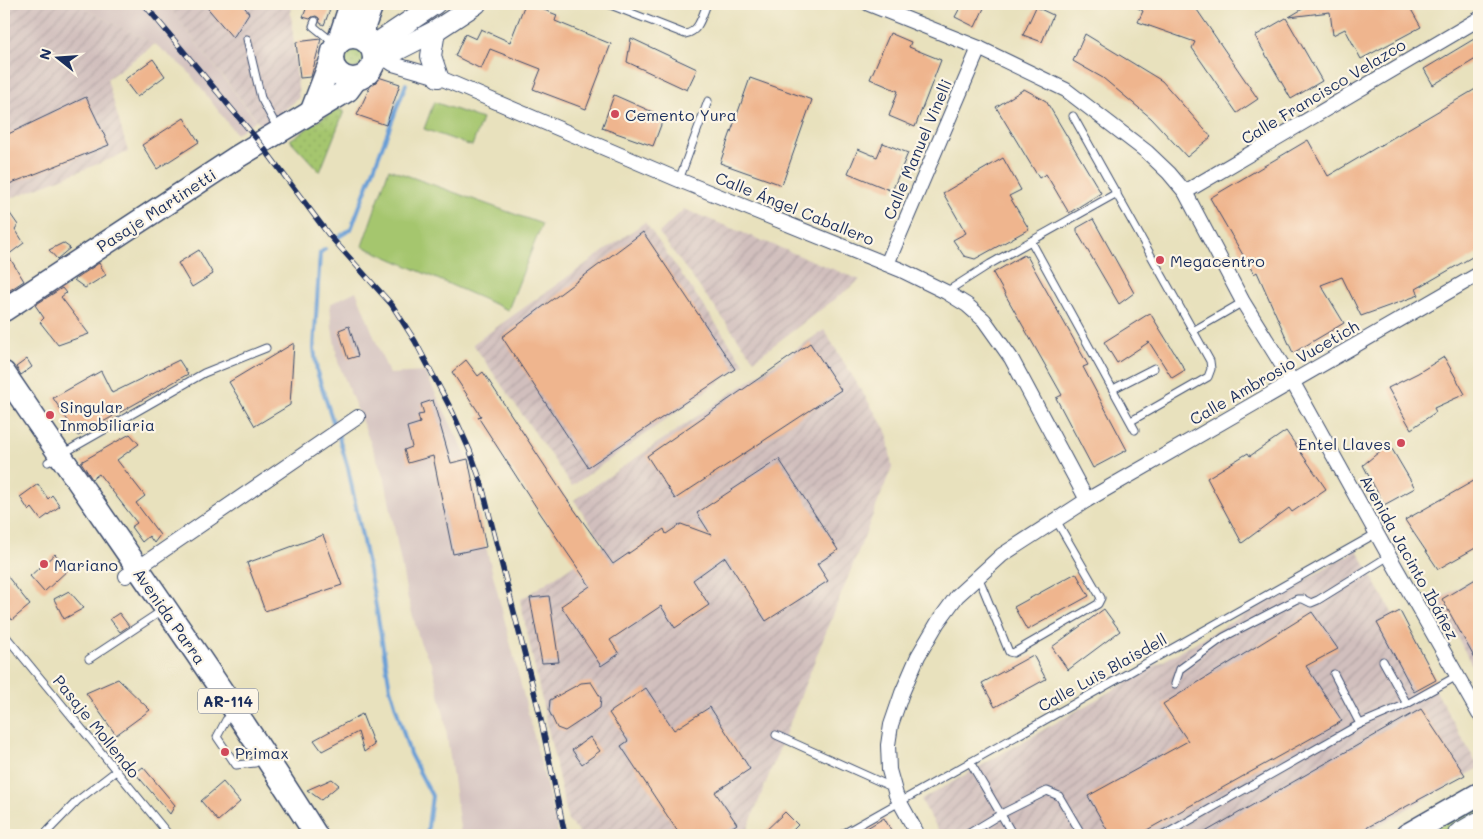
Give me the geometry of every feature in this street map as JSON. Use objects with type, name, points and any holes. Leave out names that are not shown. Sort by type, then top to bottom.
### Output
[{"type":"highway","points":[[1460,835],[1479,824]]},
{"type":"main road","points":[[311,113],[351,4]]},
{"type":"main road","points":[[372,4],[364,26],[373,59]]},
{"type":"main road","points":[[373,59],[353,36],[348,37],[336,49],[333,65],[342,76],[349,79],[373,59],[435,4]]},
{"type":"main road","points":[[373,59],[435,31],[476,4]]},
{"type":"main road","points":[[435,31],[431,56],[438,77]]},
{"type":"main road","name":"Pasaje Martinetti","points":[[4,310],[280,131],[348,90],[373,59]]},
{"type":"main road","name":"Avenida Parra","points":[[4,373],[54,459],[230,715],[316,835]]},
{"type":"main road","name":"Avenida Parra","points":[[4,396],[54,459]]},
{"type":"main road","name":"Avenida Parra","points":[[230,715],[255,763],[302,835]]},
{"type":"main road","points":[[1407,835],[1479,794]]},
{"type":"street","name":"Avenida Jacinto Ibáñez","points":[[869,4],[978,48],[1066,90],[1147,152],[1170,173],[1185,192],[1243,302],[1292,381],[1479,714]]},
{"type":"street","name":"Calle Francisco Velazco","points":[[1185,192],[1479,19]]},
{"type":"street","name":"Calle Manuel Vinelli","points":[[887,264],[978,48]]},
{"type":"street","name":"Calle Ángel Caballero","points":[[373,59],[438,77],[680,180],[887,264],[946,292],[967,305],[984,320],[997,337],[1011,358],[1087,500]]},
{"type":"street","name":"Calle Ambrosio Vucetich","points":[[918,835],[899,802],[890,770],[888,745],[891,725],[918,656],[938,622],[958,596],[978,576],[1002,555],[1087,500],[1479,274]]},
{"type":"street","points":[[131,572],[358,417]]},
{"type":"lane","points":[[608,4],[685,34],[692,33],[697,28],[707,4]]},
{"type":"lane","points":[[315,21],[313,26],[336,49]]},
{"type":"lane","points":[[247,38],[261,98],[280,131]]},
{"type":"lane","points":[[680,180],[708,101]]},
{"type":"lane","points":[[1073,116],[1210,361],[1211,369],[1208,377],[1131,421]]},
{"type":"lane","points":[[946,292],[990,264],[1117,193]]},
{"type":"lane","points":[[1031,241],[1135,430]]},
{"type":"lane","points":[[1193,331],[1243,302]]},
{"type":"lane","points":[[54,459],[204,373],[266,348]]},
{"type":"lane","points":[[1113,389],[1154,368]]},
{"type":"lane","points":[[978,576],[1008,652],[1013,653],[1098,604],[1101,598],[1056,520]]},
{"type":"lane","name":"Calle Luis Blaisdell","points":[[841,835],[1377,533]]},
{"type":"lane","points":[[1175,684],[1180,669],[1224,637],[1297,599],[1303,599],[1311,603],[1318,600],[1389,556]]},
{"type":"lane","points":[[89,659],[160,612]]},
{"type":"lane","name":"Pasaje Mollendo","points":[[4,634],[168,835]]},
{"type":"lane","points":[[1383,662],[1406,704]]},
{"type":"lane","points":[[1334,674],[1360,724]]},
{"type":"lane","points":[[1164,835],[1360,724],[1406,704],[1457,676]]},
{"type":"lane","points":[[776,735],[895,788]]},
{"type":"lane","points":[[970,762],[1013,835]]},
{"type":"lane","points":[[44,835],[77,801],[116,771]]},
{"type":"lane","points":[[966,835],[1001,814],[1047,791],[1059,796],[1082,835]]},
{"type":"shaded area","points":[[4,4],[75,4],[155,44],[107,79],[128,152],[4,201]]},
{"type":"shaded area","points":[[75,4],[166,4],[256,120],[236,134],[188,71],[155,44]]},
{"type":"shaded area","points":[[166,4],[290,4],[299,98],[263,128]]},
{"type":"shaded area","points":[[684,209],[860,280],[754,360],[659,233]]},
{"type":"shaded area","points":[[645,222],[744,364],[572,486],[473,344]]},
{"type":"shaded area","points":[[356,291],[389,374],[425,372],[468,459],[486,547],[559,835],[461,835],[444,715],[432,665],[420,642],[407,595],[385,479],[338,362],[330,304]]},
{"type":"shaded area","points":[[824,330],[887,432],[892,467],[745,835],[581,835],[568,821],[520,600],[604,545],[574,500]]},
{"type":"shaded area","points":[[1357,550],[1479,768],[1362,835],[941,835],[921,800]]},
{"type":"shaded area","points":[[1479,576],[1479,679],[1438,599]]},
{"type":"green space","points":[[352,43],[361,47],[365,56],[361,65],[352,69],[343,65],[339,56],[343,47]]},
{"type":"green space","points":[[434,102],[482,119],[472,146],[424,129]]},
{"type":"green space","points":[[336,109],[344,111],[320,172],[290,140]]},
{"type":"green space","points":[[389,169],[542,224],[508,310],[362,246]]},
{"type":"green space","points":[[1479,801],[1479,814],[1442,835],[1418,835]]},
{"type":"building","points":[[204,4],[242,4],[249,13],[233,38]]},
{"type":"building","points":[[308,4],[332,4],[324,25],[320,23],[319,18],[316,16],[310,19],[303,17]]},
{"type":"building","points":[[525,4],[557,15],[555,21],[611,44],[586,109],[533,89],[541,69],[490,49],[481,69],[455,56],[465,34],[476,39],[481,29],[510,42]]},
{"type":"building","points":[[962,4],[986,4],[975,27],[955,17]]},
{"type":"building","points":[[1131,4],[1193,4],[1258,99],[1237,113],[1192,48],[1195,42],[1138,22],[1143,11]]},
{"type":"building","points":[[1311,4],[1408,4],[1421,27],[1361,59],[1345,29],[1333,35],[1330,12],[1289,17]]},
{"type":"building","points":[[1036,7],[1053,15],[1042,42],[1023,35]]},
{"type":"building","points":[[1286,18],[1322,81],[1291,99],[1255,36]]},
{"type":"building","points":[[890,33],[911,42],[909,47],[941,60],[915,127],[889,116],[898,91],[870,79]]},
{"type":"building","points":[[1085,34],[1162,81],[1211,137],[1187,157],[1151,118],[1103,78],[1073,61]]},
{"type":"building","points":[[1479,36],[1479,57],[1433,85],[1424,69]]},
{"type":"building","points":[[631,38],[697,69],[687,90],[627,62]]},
{"type":"building","points":[[321,39],[311,77],[300,78],[296,42]]},
{"type":"building","points":[[153,59],[165,76],[137,97],[124,80]]},
{"type":"building","points":[[375,76],[400,84],[386,125],[357,115]]},
{"type":"building","points":[[750,78],[812,100],[782,185],[720,163]]},
{"type":"building","points":[[1479,87],[1479,253],[1416,289],[1419,295],[1361,316],[1342,277],[1321,285],[1344,323],[1293,353],[1257,272],[1254,274],[1210,198],[1308,140],[1328,176]]},
{"type":"building","points":[[1024,89],[1046,101],[1101,193],[1069,213],[1046,174],[1039,178],[996,107]]},
{"type":"building","points":[[614,95],[664,117],[653,146],[602,128]]},
{"type":"building","points":[[86,97],[109,145],[4,186],[4,136]]},
{"type":"building","points":[[184,118],[199,142],[157,169],[142,145]]},
{"type":"building","points":[[883,143],[908,153],[892,191],[848,173],[858,149],[877,157]]},
{"type":"building","points":[[1003,158],[1021,190],[1009,196],[1029,229],[975,259],[964,256],[953,240],[966,233],[943,193]]},
{"type":"building","points":[[4,205],[18,225],[15,229],[24,243],[8,255],[24,281],[4,294]]},
{"type":"building","points":[[1093,219],[1134,293],[1119,304],[1077,232],[1077,228]]},
{"type":"building","points":[[643,232],[735,369],[588,467],[502,337]]},
{"type":"building","points":[[63,243],[70,248],[57,259],[49,250]]},
{"type":"building","points":[[199,250],[213,274],[192,287],[178,263]]},
{"type":"building","points":[[1024,255],[1025,257],[1027,256],[1088,365],[1083,367],[1127,450],[1093,468],[1056,398],[1062,395],[993,273]]},
{"type":"building","points":[[99,263],[106,275],[85,288],[74,280]]},
{"type":"building","points":[[62,288],[66,293],[61,297],[89,334],[58,345],[40,322],[44,318],[35,305]]},
{"type":"building","points":[[1150,313],[1185,370],[1172,378],[1149,342],[1117,363],[1104,342]]},
{"type":"building","points":[[349,326],[358,356],[348,359],[339,330]]},
{"type":"building","points":[[294,343],[290,405],[255,426],[229,382]]},
{"type":"building","points":[[810,343],[841,390],[675,499],[647,456]]},
{"type":"building","points":[[1444,357],[1465,394],[1434,408],[1436,412],[1411,429],[1388,388]]},
{"type":"building","points":[[27,359],[32,367],[21,375],[16,367]]},
{"type":"building","points":[[179,360],[188,374],[78,436],[53,398],[101,371],[112,393]]},
{"type":"building","points":[[466,360],[478,376],[483,372],[564,495],[613,564],[664,529],[666,534],[681,524],[711,535],[697,513],[779,459],[838,550],[817,564],[828,581],[766,621],[725,557],[693,580],[709,605],[675,628],[661,606],[610,640],[619,654],[601,666],[561,606],[590,586],[478,417],[481,416],[452,372]]},
{"type":"building","points":[[433,400],[451,463],[468,459],[486,547],[453,554],[433,456],[408,463],[404,450],[412,447],[407,427],[420,423],[418,415],[424,414],[421,404]]},
{"type":"building","points":[[1286,431],[1326,489],[1292,512],[1289,508],[1242,543],[1207,478],[1248,453],[1250,456]]},
{"type":"building","points":[[130,434],[139,444],[117,460],[145,496],[136,503],[160,535],[154,543],[149,536],[142,542],[131,527],[137,523],[99,474],[92,479],[81,462]]},
{"type":"building","points":[[1389,444],[1415,488],[1384,505],[1363,465]]},
{"type":"building","points":[[1479,478],[1479,546],[1438,569],[1405,520]]},
{"type":"building","points":[[38,484],[48,499],[52,495],[60,506],[41,520],[32,508],[29,511],[20,497]]},
{"type":"building","points":[[323,535],[342,585],[265,611],[247,563]]},
{"type":"building","points":[[55,554],[69,569],[44,592],[30,576]]},
{"type":"building","points":[[4,572],[30,605],[12,620],[4,607]]},
{"type":"building","points":[[1076,573],[1089,596],[1027,630],[1014,607]]},
{"type":"building","points":[[1479,577],[1479,666],[1442,599]]},
{"type":"building","points":[[69,591],[84,608],[64,619],[54,599]]},
{"type":"building","points":[[549,596],[559,662],[542,663],[530,598]]},
{"type":"building","points":[[1104,609],[1120,631],[1068,670],[1052,647]]},
{"type":"building","points":[[1400,611],[1436,680],[1414,692],[1377,623]]},
{"type":"building","points":[[1312,612],[1338,649],[1306,666],[1342,721],[1138,835],[1110,835],[1088,796],[1188,741],[1163,704]]},
{"type":"building","points":[[119,613],[129,626],[120,632],[110,619]]},
{"type":"building","points":[[1033,655],[1046,679],[995,707],[982,683]]},
{"type":"building","points":[[118,679],[150,710],[116,735],[86,693]]},
{"type":"building","points":[[591,682],[601,698],[600,708],[565,731],[557,728],[549,711],[550,700],[581,683]]},
{"type":"building","points":[[646,688],[674,730],[710,707],[750,769],[715,792],[737,824],[721,835],[680,835],[621,746],[628,741],[609,713]]},
{"type":"building","points":[[1421,709],[1465,775],[1353,835],[1200,835]]},
{"type":"building","points":[[362,714],[374,745],[364,752],[358,732],[322,751],[314,740]]},
{"type":"building","points":[[590,737],[600,751],[582,764],[572,750]]},
{"type":"building","points":[[143,767],[175,805],[170,814],[135,773]]},
{"type":"building","points":[[332,779],[339,785],[321,800],[307,790]]},
{"type":"building","points":[[223,782],[240,802],[218,821],[201,801]]},
{"type":"building","points":[[785,812],[798,825],[788,835],[761,835]]},
{"type":"building","points":[[884,818],[894,835],[855,835]]},
{"type":"waterway","points":[[337,238],[351,229],[406,84]]},
{"type":"waterway","points":[[325,249],[320,253],[314,348],[317,372],[335,428]]},
{"type":"waterway","points":[[338,434],[348,468],[374,595],[390,688],[410,754],[432,796],[427,835]]},
{"type":"railway","points":[[144,4],[260,143],[329,235],[392,305],[415,341],[452,411],[470,451],[481,482],[539,711],[565,835]]},
{"type":"place","name":"Cemento Yura","points":[[615,114]]},
{"type":"place","name":"Megacentro","points":[[1160,260]]},
{"type":"place","name":"Singular Inmobiliaria","points":[[50,415]]},
{"type":"place","name":"Entel Llaves","points":[[1401,443]]},
{"type":"place","name":"Mariano","points":[[44,564]]},
{"type":"place","name":"Primax","points":[[225,752]]}]
